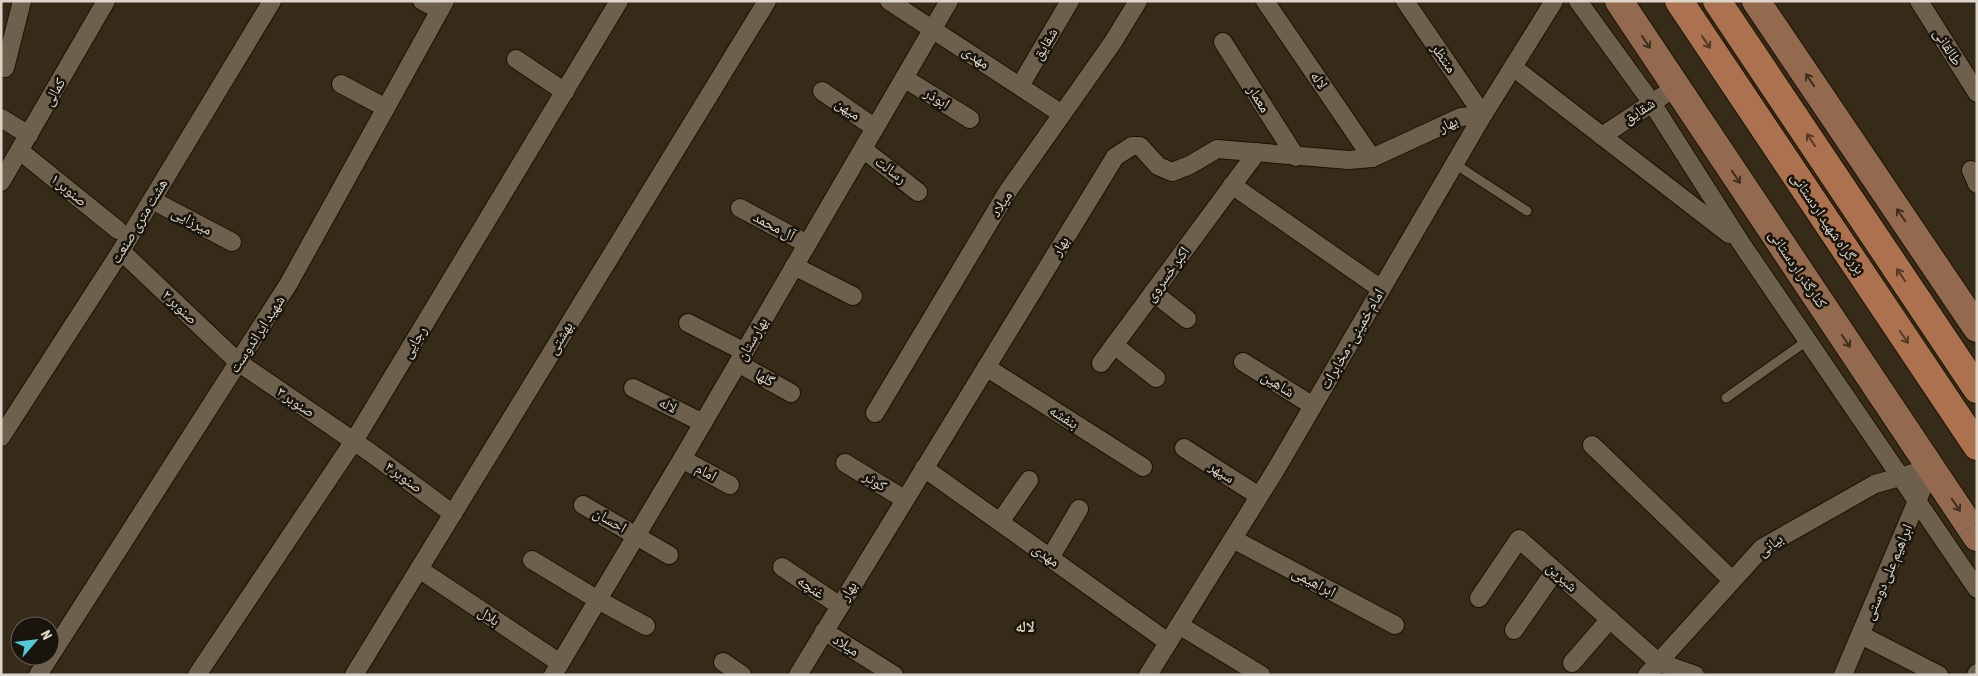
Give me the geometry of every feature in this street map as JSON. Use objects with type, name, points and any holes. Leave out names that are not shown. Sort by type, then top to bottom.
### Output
[{"type":"highway","name":"بزرگراه شهید اردستانی","points":[[1679,1],[1977,446]]},
{"type":"highway","points":[[1717,1],[1977,389]]},
{"type":"main road","name":"کنارگذر اردستانی","points":[[1619,1],[1931,468],[1968,536]]},
{"type":"main road","points":[[1760,2],[1977,328]]},
{"type":"street","points":[[1,67],[5,68],[22,1]]},
{"type":"street","name":"کمالی","points":[[1,182],[106,1]]},
{"type":"street","name":"هشت متری صنعت","points":[[1,437],[121,251],[272,1]]},
{"type":"street","points":[[422,1],[442,6]]},
{"type":"street","name":"رجایی","points":[[197,675],[354,441],[619,1]]},
{"type":"street","name":"بهشتی","points":[[354,675],[766,1]]},
{"type":"street","name":"مهدی","points":[[890,1],[1062,114]]},
{"type":"street","name":"بهارستان","points":[[556,669],[682,459],[949,1]]},
{"type":"street","name":"شقایق","points":[[1020,86],[1070,1]]},
{"type":"street","name":"میلاد","points":[[875,413],[1008,191],[1113,42],[1138,1]]},
{"type":"street","name":"لاله","points":[[1266,1],[1372,158]]},
{"type":"street","name":"منتظر","points":[[1405,1],[1483,115]]},
{"type":"street","points":[[1578,1],[1652,103],[1741,243],[1977,589]]},
{"type":"street","name":"طالقانی","points":[[1919,1],[1977,93]]},
{"type":"street","name":"امام خمینی - مخابرات","points":[[1148,675],[1313,406],[1513,67],[1547,5]]},
{"type":"street","name":"شهید ایراندوست","points":[[38,675],[289,284],[442,6]]},
{"type":"street","name":"معمار","points":[[1223,42],[1296,157]]},
{"type":"street","points":[[516,59],[565,92]]},
{"type":"street","points":[[1513,67],[1741,243]]},
{"type":"street","name":"ابوذر","points":[[904,78],[970,118]]},
{"type":"street","points":[[340,84],[386,108]]},
{"type":"street","name":"شقایق","points":[[1602,136],[1676,87]]},
{"type":"street","name":"میهن","points":[[822,91],[875,128]]},
{"type":"street","name":"بهار","points":[[798,675],[1115,157],[1132,146],[1140,146],[1158,166],[1172,172],[1190,165],[1217,149],[1296,157],[1349,160],[1372,158],[1461,117],[1483,115]]},
{"type":"street","points":[[1,118],[29,135]]},
{"type":"street","name":"رسالت","points":[[863,149],[918,192]]},
{"type":"street","name":"صنوبر ۱","points":[[20,151],[118,230]]},
{"type":"street","name":"اکبر خسروی","points":[[1101,362],[1257,152]]},
{"type":"street","points":[[1232,185],[1381,289]]},
{"type":"street","name":"میرزایی","points":[[152,200],[232,242]]},
{"type":"street","name":"آل محمد","points":[[740,208],[807,244]]},
{"type":"street","name":"صنوبر ۲","points":[[121,251],[238,362]]},
{"type":"street","points":[[794,266],[853,296]]},
{"type":"street","points":[[1153,292],[1187,319]]},
{"type":"street","points":[[1808,340],[1830,318]]},
{"type":"street","points":[[688,322],[741,357]]},
{"type":"street","points":[[1114,344],[1156,378]]},
{"type":"street","name":"گلها","points":[[741,357],[791,393]]},
{"type":"street","name":"صنوبر ۳","points":[[238,362],[354,441]]},
{"type":"street","name":"شاهین","points":[[1244,362],[1313,406]]},
{"type":"street","name":"بنفشه","points":[[986,367],[1143,467]]},
{"type":"street","name":"لاله","points":[[633,388],[703,423]]},
{"type":"street","name":"صنوبر ۴","points":[[354,441],[453,514]]},
{"type":"street","points":[[1592,446],[1732,580]]},
{"type":"street","name":"سپهر","points":[[1184,448],[1259,496]]},
{"type":"street","name":"امام","points":[[682,459],[730,485]]},
{"type":"street","name":"کوثر","points":[[845,463],[904,499]]},
{"type":"street","name":"مهدی","points":[[924,468],[1168,642]]},
{"type":"street","name":"بیانی","points":[[1646,675],[1762,548],[1875,484],[1931,468]]},
{"type":"street","name":"ابراهیم علی دوستی","points":[[1843,675],[1918,503],[1931,468]]},
{"type":"street","points":[[1000,522],[1029,480]]},
{"type":"street","name":"احسان","points":[[583,505],[669,555]]},
{"type":"street","points":[[1050,558],[1079,509]]},
{"type":"street","name":"شیرین","points":[[1479,598],[1519,538],[1658,662]]},
{"type":"street","name":"ابراهیمی","points":[[1233,539],[1395,624]]},
{"type":"street","points":[[532,560],[598,600],[646,626]]},
{"type":"street","name":"غنچه","points":[[782,567],[840,606]]},
{"type":"street","name":"بلال","points":[[419,569],[556,669]]},
{"type":"street","points":[[1514,630],[1555,571]]},
{"type":"street","points":[[1572,663],[1610,619]]},
{"type":"street","points":[[1179,625],[1261,675]]},
{"type":"street","name":"میلاد","points":[[824,631],[894,675]]},
{"type":"street","points":[[1860,635],[1939,675]]},
{"type":"street","points":[[723,662],[742,675]]},
{"type":"street","points":[[1658,662],[1695,675]]},
{"type":"lane","points":[[1455,164],[1527,211]]},
{"type":"lane","points":[[1726,398],[1808,340]]},
{"type":"path","points":[[1968,536],[1977,523]]},
{"type":"district","name":"لاله","points":[[1025,626]]}]
